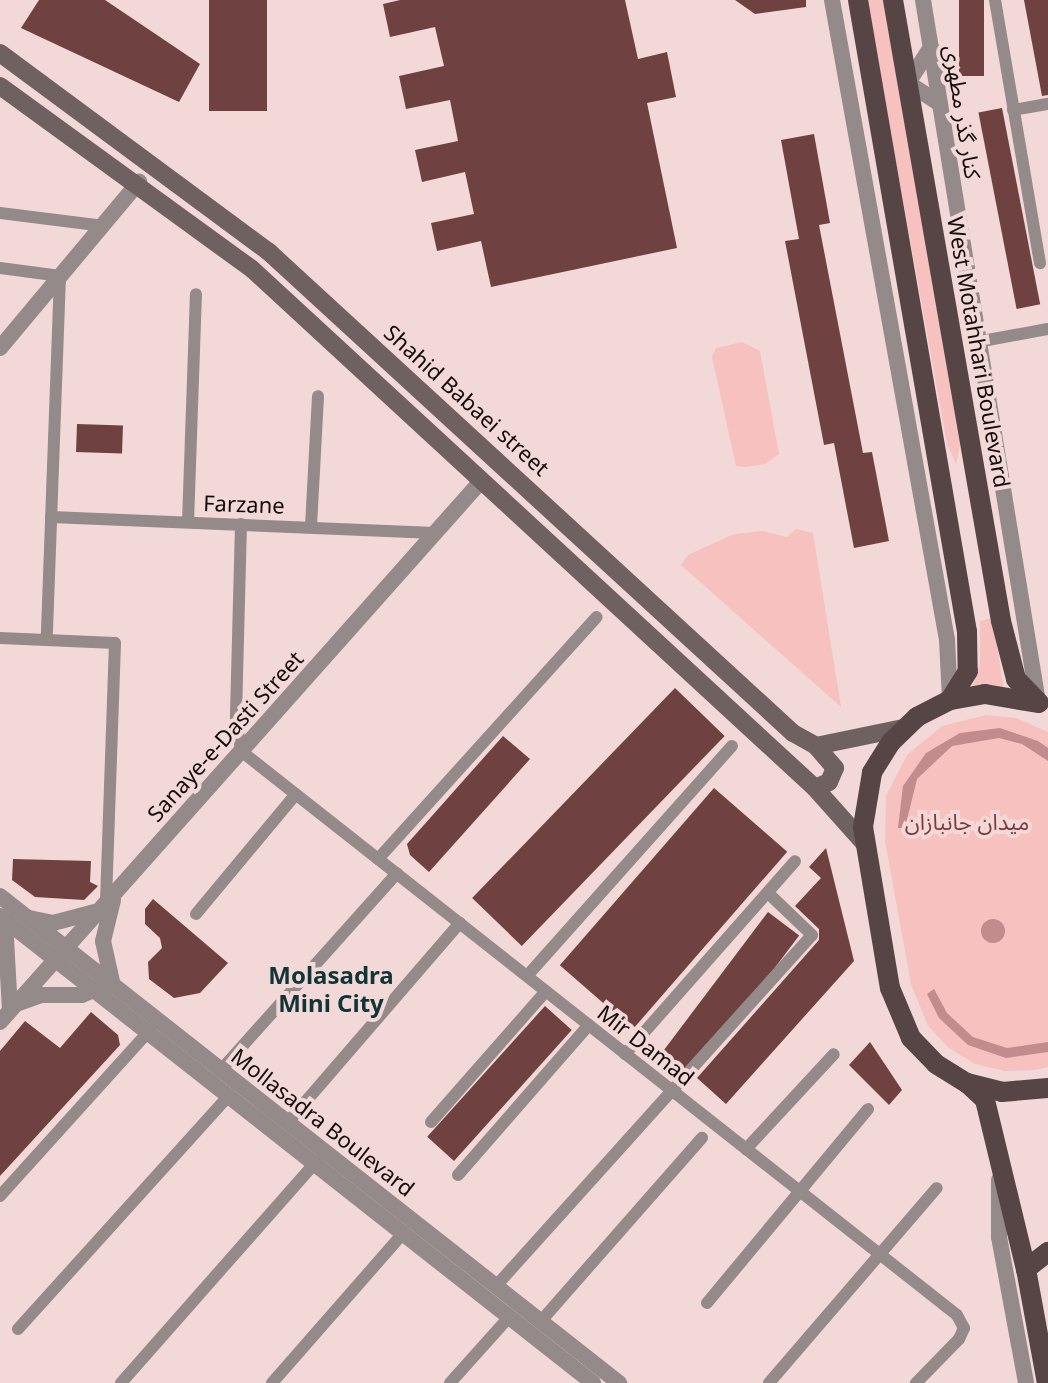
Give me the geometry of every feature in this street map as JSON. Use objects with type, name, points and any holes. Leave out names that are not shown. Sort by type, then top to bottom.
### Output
[{"type":"main road","points":[[858,0],[961,589],[968,671],[950,700]]},
{"type":"main road","name":"West Motahhari Boulevard","points":[[893,0],[995,583],[1016,679],[1043,706]]},
{"type":"main road","name":"Shahid Babaei street","points":[[0,53],[269,252],[793,733],[816,746]]},
{"type":"main road","points":[[3,92],[139,182],[252,269],[815,788],[865,844]]},
{"type":"main road","points":[[961,589],[976,594],[995,583]]},
{"type":"main road","points":[[815,788],[829,782],[835,768],[816,746],[903,728],[950,700],[994,694],[1043,706]]},
{"type":"main road","points":[[903,728],[872,773],[863,809],[865,844],[890,988],[902,1022],[929,1058],[967,1083],[985,1100],[1026,1269],[1047,1383]]},
{"type":"main road","points":[[967,1083],[1002,1092],[1048,1088]]},
{"type":"main road","points":[[1026,1269],[1048,1252]]},
{"type":"street","points":[[832,0],[947,640],[950,700]]},
{"type":"street","name":"کنار گذر مطهری","points":[[923,0],[977,342],[1043,706]]},
{"type":"street","points":[[995,0],[1040,263]]},
{"type":"street","points":[[931,47],[908,83],[940,104]]},
{"type":"street","points":[[1013,110],[1048,104]]},
{"type":"street","points":[[0,348],[6,333],[60,276],[139,182]]},
{"type":"street","points":[[0,213],[104,226]]},
{"type":"street","points":[[0,268],[60,276]]},
{"type":"street","points":[[47,639],[60,276]]},
{"type":"street","points":[[188,522],[196,294]]},
{"type":"street","points":[[977,342],[1048,329]]},
{"type":"street","points":[[311,526],[318,396]]},
{"type":"street","name":"Sanaye-e-Dasti Street","points":[[8,1013],[482,480]]},
{"type":"street","name":"Farzane","points":[[51,517],[435,533]]},
{"type":"street","points":[[241,524],[236,719],[241,751]]},
{"type":"street","points":[[378,859],[597,617]]},
{"type":"street","points":[[0,638],[115,643],[107,902],[103,941],[106,988],[82,995],[41,995],[8,1013],[3,919]]},
{"type":"street","points":[[527,976],[732,746]]},
{"type":"street","name":"Mir Damad","points":[[241,751],[957,1315],[964,1328],[920,1382]]},
{"type":"street","points":[[196,914],[296,794]]},
{"type":"street","points":[[625,1054],[795,861]]},
{"type":"street","points":[[221,1070],[397,873]]},
{"type":"street","points":[[496,1286],[812,935],[768,893]]},
{"type":"street","name":"Mollasadra Boulevard","points":[[0,896],[26,917],[60,955]]},
{"type":"street","points":[[26,917],[53,923],[107,902]]},
{"type":"street","name":"Mollasadra Boulevard","points":[[3,919],[60,955],[288,1122],[509,1317],[593,1383]]},
{"type":"street","points":[[288,1122],[460,923]]},
{"type":"street","name":"Mollasadra Boulevard","points":[[106,988],[150,1030],[317,1161],[496,1286],[619,1383]]},
{"type":"street","points":[[431,1122],[546,991]]},
{"type":"street","points":[[458,1175],[589,1025]]},
{"type":"street","points":[[0,1196],[150,1030]]},
{"type":"street","points":[[746,1149],[834,1054]]},
{"type":"street","points":[[18,1329],[230,1094]]},
{"type":"street","points":[[707,1303],[868,1109]]},
{"type":"street","points":[[541,1321],[702,1138]]},
{"type":"street","points":[[999,1155],[999,1237],[1026,1383]]},
{"type":"street","points":[[121,1383],[317,1161]]},
{"type":"street","points":[[769,1383],[937,1188]]},
{"type":"street","points":[[272,1383],[409,1226]]},
{"type":"street","points":[[450,1383],[509,1317]]},
{"type":"green space","points":[[867,0],[884,0],[960,445],[956,464],[947,444]]},
{"type":"green space","points":[[742,342],[760,351],[779,454],[765,464],[746,467],[736,466],[712,357],[716,348]]},
{"type":"green space","points":[[796,529],[813,533],[841,707],[681,565],[688,555],[734,534],[763,531],[787,537]]},
{"type":"green space","points":[[992,618],[1004,689],[972,688],[980,665],[980,621]]},
{"type":"green space","name":"میدان جانبازان","points":[[986,715],[1016,718],[1048,732],[1048,1067],[1035,1070],[1005,1071],[975,1064],[949,1048],[928,1026],[911,984],[885,841],[886,796],[907,755],[942,726]]},
{"type":"shaded area","points":[[1000,728],[1038,741],[1048,748],[1048,761],[1022,744],[999,738],[952,746],[917,779],[905,828],[898,828],[903,786],[926,753],[960,733]]},
{"type":"shaded area","points":[[993,919],[1002,922],[1005,931],[1002,940],[993,943],[984,940],[981,931],[984,922]]},
{"type":"shaded area","points":[[934,989],[947,1013],[973,1037],[1007,1048],[1048,1042],[1048,1052],[1006,1058],[968,1045],[939,1018],[927,994]]},
{"type":"building","points":[[39,0],[105,0],[200,64],[179,102],[21,28]]},
{"type":"building","points":[[209,0],[267,0],[267,111],[209,111]]},
{"type":"building","points":[[400,0],[625,0],[638,59],[667,52],[676,97],[647,103],[677,248],[491,287],[481,241],[437,251],[431,223],[474,214],[465,172],[422,182],[415,150],[458,141],[450,100],[406,109],[399,76],[444,66],[435,27],[390,37],[383,4]]},
{"type":"building","points":[[735,0],[806,0],[806,7],[755,14]]},
{"type":"building","points":[[959,0],[984,0],[984,76],[959,76]]},
{"type":"building","points":[[1024,0],[1048,0],[1048,95],[1042,96]]},
{"type":"building","points":[[1002,108],[1040,304],[1017,309],[978,113]]},
{"type":"building","points":[[814,134],[830,223],[819,225],[863,453],[872,452],[889,541],[854,548],[834,443],[824,445],[785,241],[799,239],[781,140]]},
{"type":"building","points":[[77,424],[123,426],[122,454],[76,452]]},
{"type":"building","points":[[675,688],[725,736],[522,946],[472,898]]},
{"type":"building","points":[[503,736],[530,759],[429,872],[410,855],[407,844]]},
{"type":"building","points":[[714,788],[787,852],[633,1029],[560,965]]},
{"type":"building","points":[[826,848],[854,961],[726,1104],[697,1078],[819,940],[819,929],[795,906],[821,878],[809,867]]},
{"type":"building","points":[[13,859],[91,861],[90,882],[98,886],[84,900],[35,897],[12,880]]},
{"type":"building","points":[[153,899],[228,963],[200,993],[174,998],[149,979],[148,962],[162,948],[160,938],[145,924],[145,909]]},
{"type":"building","points":[[768,912],[799,935],[694,1075],[663,1052]]},
{"type":"building","points":[[545,1006],[572,1030],[454,1161],[427,1137]]},
{"type":"building","points":[[91,1012],[118,1035],[120,1045],[0,1176],[0,1051],[25,1021],[60,1048]]},
{"type":"building","points":[[870,1042],[902,1090],[889,1105],[849,1065]]},
{"type":"district","name":"Molasadra Mini City","points":[[331,989]]}]
